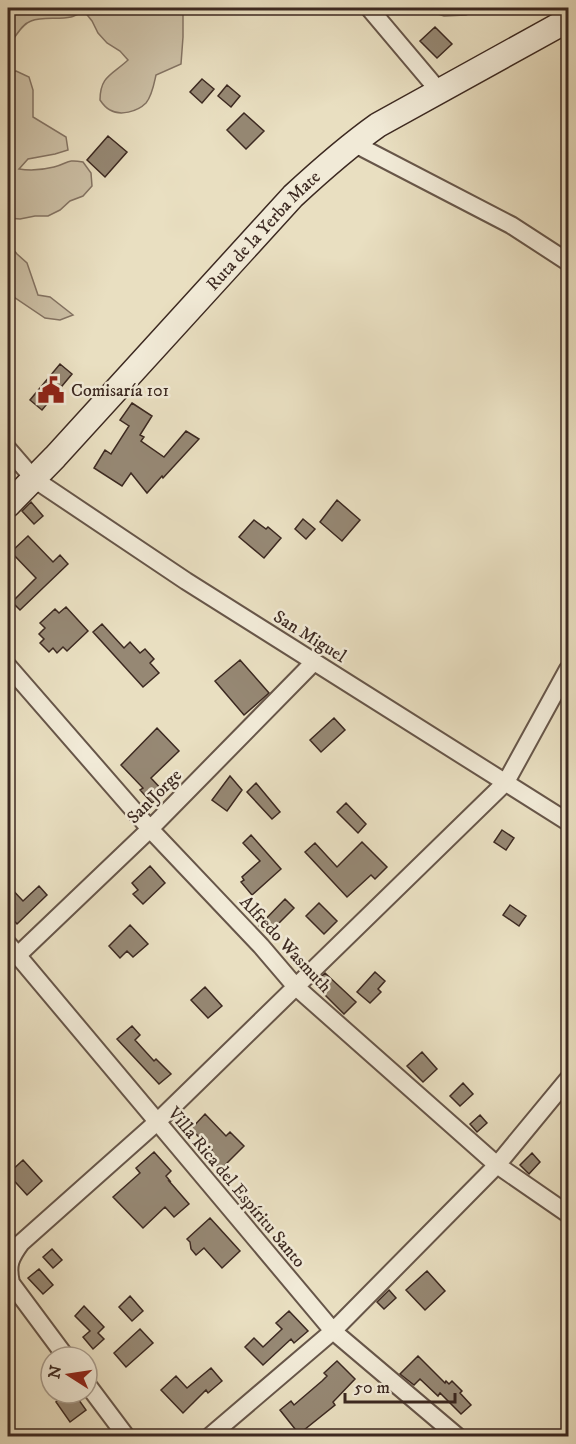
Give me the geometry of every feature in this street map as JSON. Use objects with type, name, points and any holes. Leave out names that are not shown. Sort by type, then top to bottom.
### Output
[{"type":"main road","name":"Ruta de la Yerba Mate","points":[[8,505],[293,196],[327,165],[378,125],[568,20]]},
{"type":"street","points":[[369,8],[439,91]]},
{"type":"street","points":[[353,143],[511,225],[568,262]]},
{"type":"street","name":"San Miguel","points":[[8,449],[34,479],[186,581],[568,822]]},
{"type":"street","name":"San Jorge","points":[[13,949],[150,829],[314,662]]},
{"type":"street","name":"Alfredo Wasmuth","points":[[8,666],[150,829],[261,946],[296,987],[497,1165],[568,1214]]},
{"type":"street","points":[[57,1345],[11,1283],[8,1269],[12,1256],[21,1243],[157,1122],[506,782],[568,669]]},
{"type":"street","name":"Villa Rica del Espíritu Santo","points":[[13,949],[333,1332],[457,1437]]},
{"type":"street","points":[[210,1437],[333,1332],[497,1165],[568,1079]]},
{"type":"street","points":[[99,1400],[126,1437]]},
{"type":"shaded area","points":[[8,8],[183,8],[181,64],[156,75],[150,97],[138,109],[114,112],[100,100],[102,86],[108,77],[128,60],[98,33],[84,11],[71,17],[31,21],[24,25],[8,45]]},
{"type":"shaded area","points":[[432,8],[475,8],[473,12],[466,15],[444,16]]},
{"type":"shaded area","points":[[16,71],[29,77],[33,90],[33,117],[66,137],[68,150],[28,159],[19,169],[45,169],[73,161],[83,162],[91,173],[92,186],[83,196],[70,201],[60,210],[48,216],[8,218],[8,74]]},
{"type":"shaded area","points":[[8,243],[27,263],[38,295],[50,297],[73,315],[60,320],[45,318],[8,293]]},
{"type":"building","points":[[435,27],[452,44],[437,58],[420,41]]},
{"type":"building","points":[[202,79],[214,89],[202,103],[190,92]]},
{"type":"building","points":[[227,85],[240,96],[231,107],[218,96]]},
{"type":"building","points":[[244,113],[264,131],[246,149],[227,130]]},
{"type":"building","points":[[108,136],[127,152],[105,177],[87,160]]},
{"type":"building","points":[[60,364],[72,374],[42,410],[30,400]]},
{"type":"building","points":[[132,403],[152,416],[140,435],[144,437],[141,441],[164,457],[186,431],[199,439],[147,493],[131,473],[122,486],[94,468],[105,450],[111,454],[129,426],[120,420]]},
{"type":"building","points":[[337,500],[360,520],[342,541],[320,522]]},
{"type":"building","points":[[31,502],[43,516],[34,524],[22,511]]},
{"type":"building","points":[[303,519],[315,529],[306,539],[295,529]]},
{"type":"building","points":[[254,520],[266,529],[268,527],[281,538],[264,558],[239,537]]},
{"type":"building","points":[[28,536],[53,562],[60,555],[68,564],[20,610],[12,602],[36,578],[11,552]]},
{"type":"building","points":[[66,607],[88,631],[67,651],[63,647],[57,653],[53,648],[49,652],[40,643],[44,639],[39,634],[45,628],[40,623],[55,609],[59,613]]},
{"type":"building","points":[[102,624],[124,648],[130,642],[140,653],[145,649],[154,659],[150,663],[159,673],[143,687],[93,632]]},
{"type":"building","points":[[240,660],[269,693],[244,715],[215,681]]},
{"type":"building","points":[[334,718],[345,730],[321,752],[310,740]]},
{"type":"building","points":[[157,728],[179,751],[151,778],[164,792],[152,803],[140,790],[143,788],[121,765]]},
{"type":"building","points":[[230,776],[242,790],[227,811],[212,800]]},
{"type":"building","points":[[256,783],[280,812],[272,819],[247,792]]},
{"type":"building","points":[[346,803],[366,824],[358,833],[337,812]]},
{"type":"building","points":[[502,830],[514,838],[506,850],[494,842]]},
{"type":"building","points":[[251,835],[281,869],[252,895],[241,882],[244,880],[242,877],[260,861],[243,843]]},
{"type":"building","points":[[362,842],[387,867],[375,879],[371,875],[347,897],[305,852],[315,843],[337,867]]},
{"type":"building","points":[[150,866],[165,883],[143,904],[133,894],[138,890],[132,883]]},
{"type":"building","points":[[8,885],[23,901],[39,886],[47,895],[17,924],[8,914]]},
{"type":"building","points":[[285,899],[294,908],[268,934],[259,926]]},
{"type":"building","points":[[319,903],[337,921],[324,934],[306,916]]},
{"type":"building","points":[[510,905],[526,916],[519,926],[503,915]]},
{"type":"building","points":[[130,925],[148,944],[133,957],[127,951],[120,958],[109,946]]},
{"type":"building","points":[[375,972],[385,981],[378,989],[381,992],[370,1003],[357,992]]},
{"type":"building","points":[[325,973],[356,1002],[344,1014],[314,984]]},
{"type":"building","points":[[205,987],[222,1006],[208,1018],[191,1000]]},
{"type":"building","points":[[132,1026],[140,1035],[135,1040],[154,1061],[156,1059],[171,1074],[159,1084],[117,1039]]},
{"type":"building","points":[[422,1052],[437,1069],[423,1082],[407,1066]]},
{"type":"building","points":[[463,1083],[473,1094],[460,1106],[450,1096]]},
{"type":"building","points":[[205,1114],[226,1136],[230,1132],[244,1146],[221,1169],[207,1155],[212,1150],[191,1129]]},
{"type":"building","points":[[480,1115],[487,1123],[477,1132],[470,1124]]},
{"type":"building","points":[[154,1152],[171,1171],[166,1176],[169,1181],[189,1204],[174,1217],[165,1207],[143,1228],[113,1197],[140,1173],[136,1168]]},
{"type":"building","points":[[532,1153],[540,1162],[529,1174],[520,1165]]},
{"type":"building","points":[[23,1160],[42,1181],[27,1195],[8,1174]]},
{"type":"building","points":[[210,1218],[240,1251],[222,1268],[204,1248],[196,1255],[187,1239]]},
{"type":"building","points":[[52,1249],[62,1260],[53,1268],[43,1257]]},
{"type":"building","points":[[39,1269],[53,1285],[43,1294],[28,1278]]},
{"type":"building","points":[[427,1271],[445,1291],[425,1310],[406,1290]]},
{"type":"building","points":[[389,1290],[396,1298],[384,1309],[377,1302]]},
{"type":"building","points":[[130,1296],[143,1311],[132,1321],[119,1307]]},
{"type":"building","points":[[84,1306],[104,1327],[98,1333],[104,1339],[97,1345],[90,1345],[83,1337],[90,1331],[75,1316]]},
{"type":"building","points":[[289,1311],[308,1331],[294,1343],[291,1339],[263,1365],[245,1347],[254,1338],[263,1347],[282,1329],[276,1323]]},
{"type":"building","points":[[140,1329],[153,1343],[126,1367],[114,1353]]},
{"type":"building","points":[[418,1356],[445,1383],[446,1381],[449,1384],[452,1381],[462,1391],[460,1393],[471,1405],[461,1414],[440,1393],[438,1396],[420,1379],[414,1385],[400,1374]]},
{"type":"building","points":[[337,1361],[355,1379],[333,1402],[335,1405],[299,1434],[280,1410],[291,1401],[294,1405],[322,1381],[327,1376],[324,1373]]},
{"type":"building","points":[[211,1368],[222,1381],[208,1393],[206,1390],[183,1413],[161,1390],[176,1376],[187,1388]]},
{"type":"building","points":[[58,1405],[82,1405],[86,1410],[70,1422]]},
{"type":"place","name":"Comisaría 101","points":[[51,390]]}]
